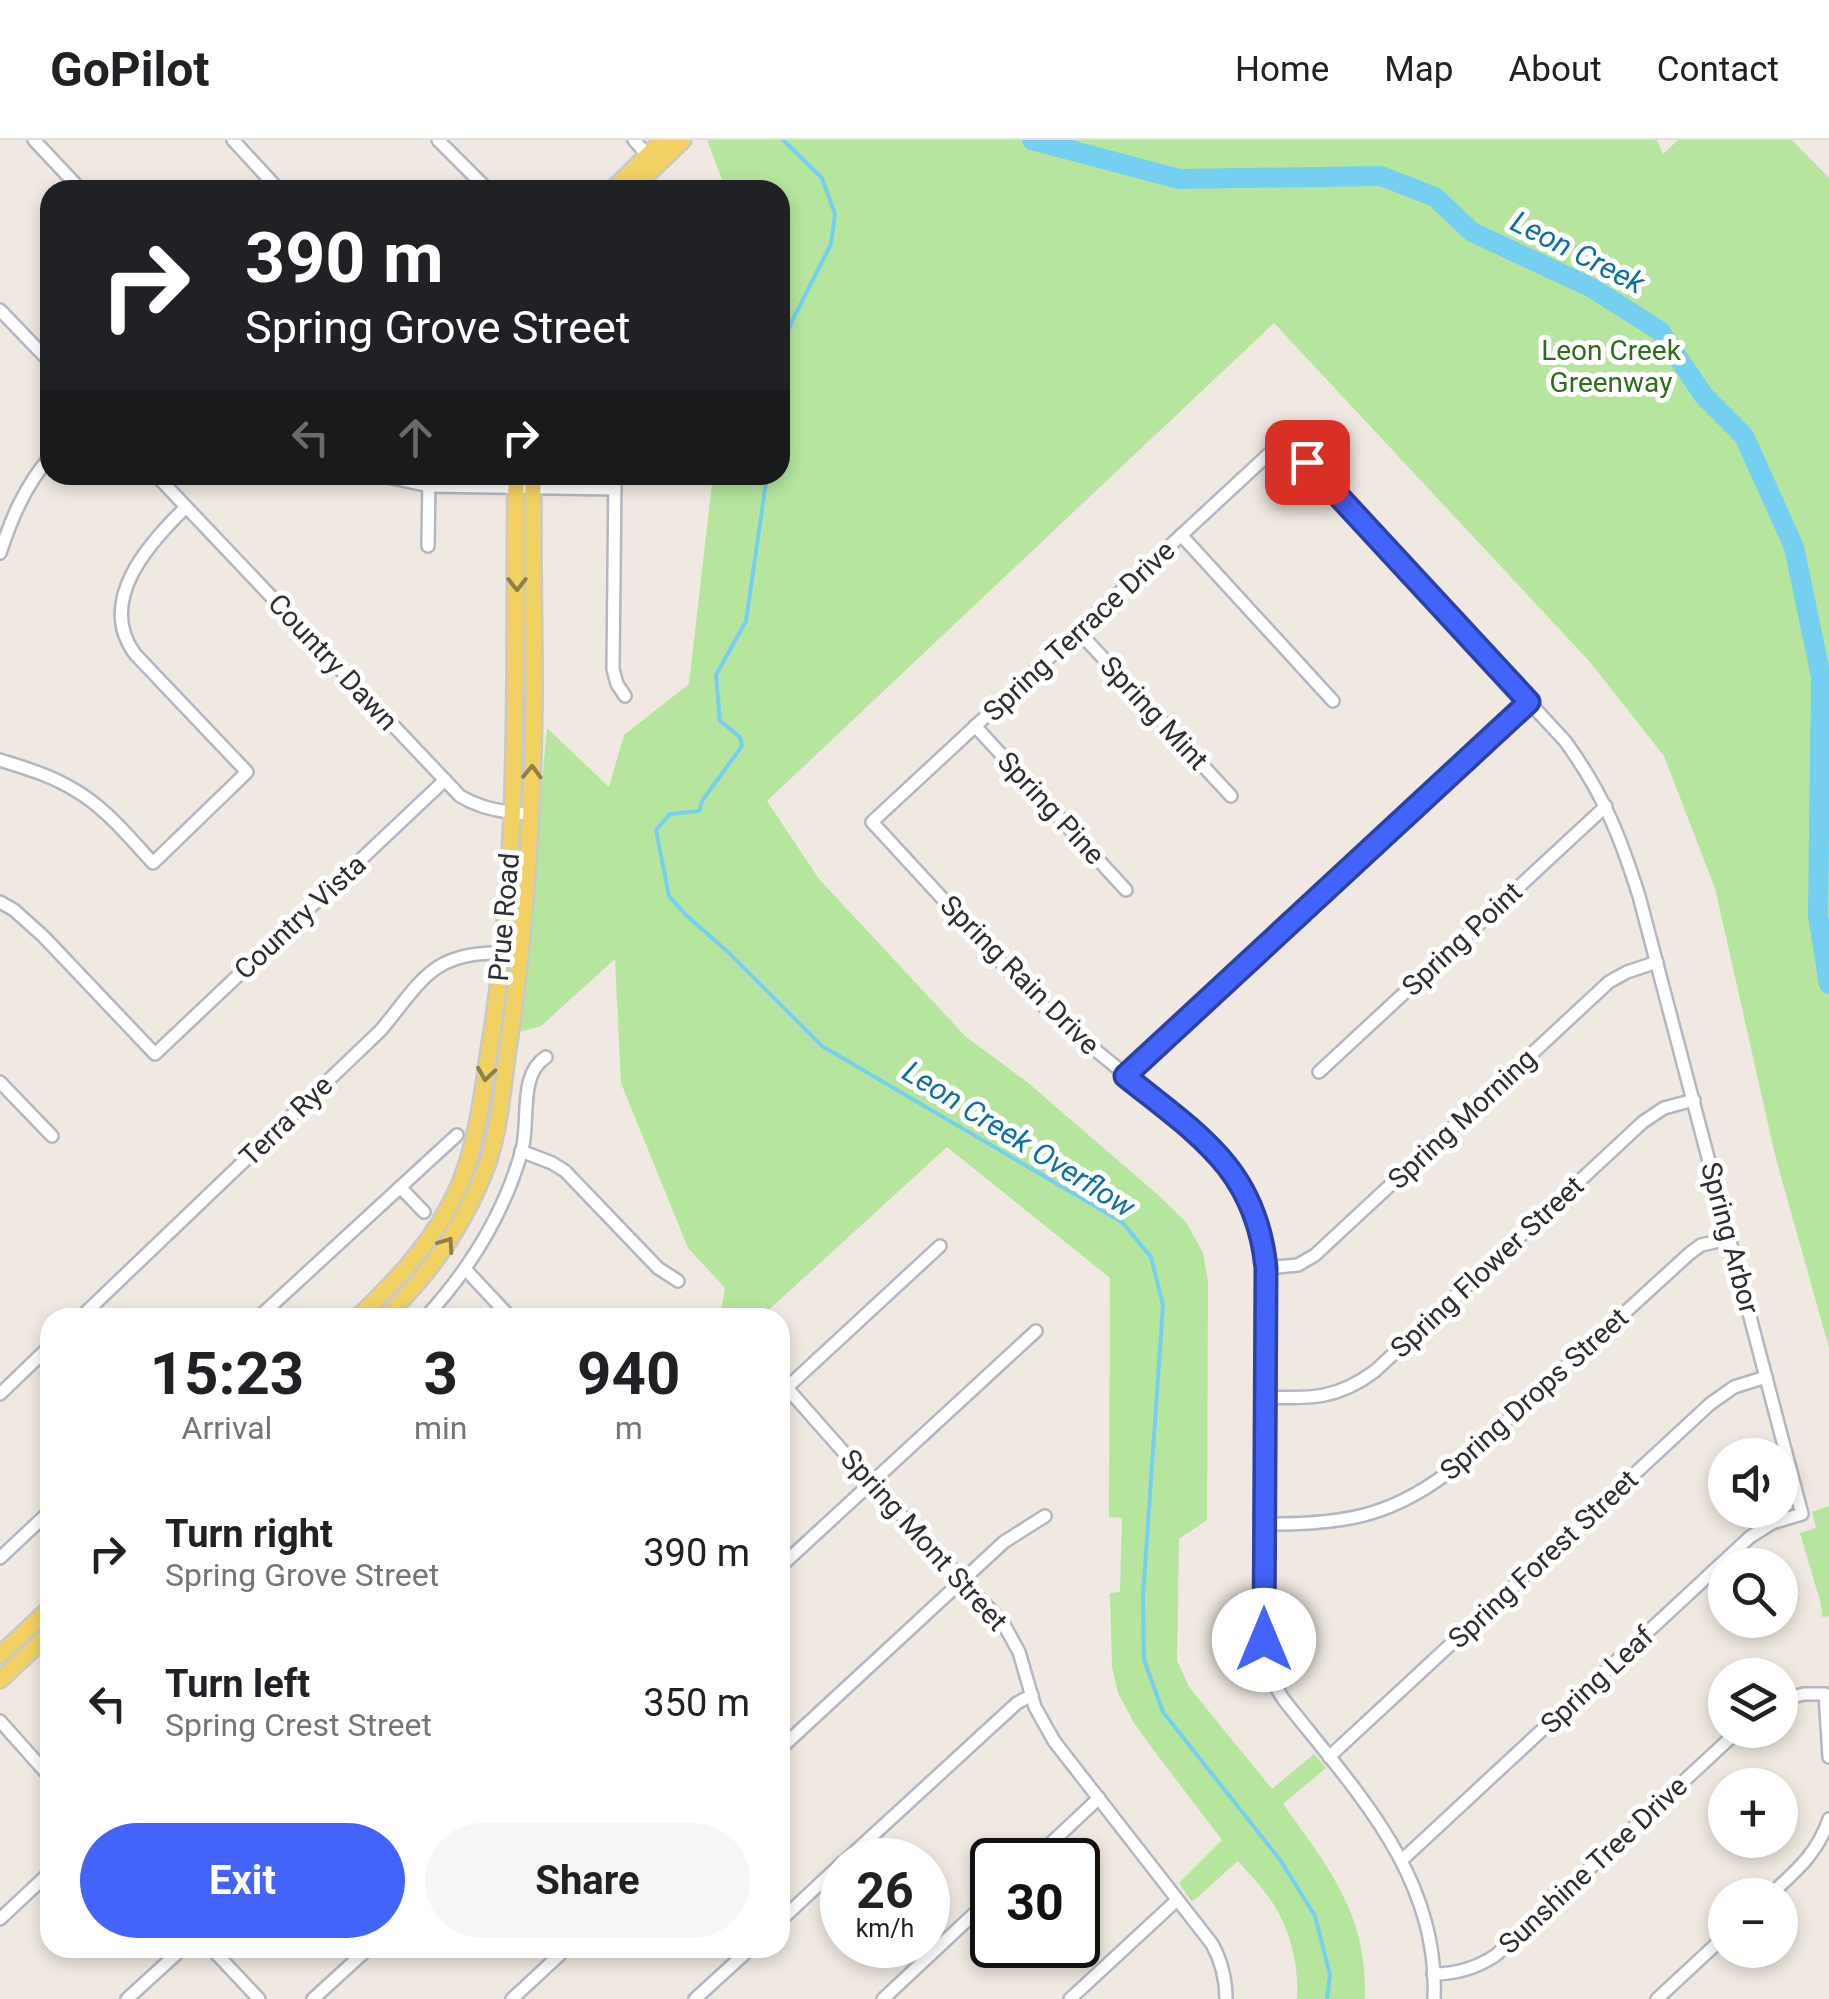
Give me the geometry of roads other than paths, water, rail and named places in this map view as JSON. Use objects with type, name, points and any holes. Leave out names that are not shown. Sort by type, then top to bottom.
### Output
[{"type":"main road","points":[[638,180],[663,140]]},
{"type":"main road","points":[[625,180],[683,140]]},
{"type":"main road","name":"Prue Road","points":[[367,1308],[400,1276],[440,1224],[471,1154],[479,1122],[502,953],[513,814],[516,485]]},
{"type":"main road","name":"Prue Road","points":[[394,1308],[414,1289],[456,1232],[489,1159],[497,1125],[518,979],[530,814],[533,485]]},
{"type":"main road","points":[[400,1276],[414,1289]]},
{"type":"main road","points":[[0,1655],[40,1617]]},
{"type":"main road","points":[[0,1680],[40,1642]]},
{"type":"street","points":[[34,140],[72,180]]},
{"type":"street","points":[[232,140],[270,180]]},
{"type":"street","points":[[438,140],[478,180]]},
{"type":"street","points":[[634,140],[652,160]]},
{"type":"street","points":[[0,310],[40,352]]},
{"type":"street","name":"Spring Terrace Drive","points":[[872,822],[1285,439]]},
{"type":"street","name":"Spring Arbor","points":[[1285,439],[1529,702],[1580,762],[1606,806],[1633,878],[1657,962],[1802,1514]]},
{"type":"street","points":[[0,553],[18,503],[40,468]]},
{"type":"street","name":"Country Dawn","points":[[165,485],[460,796],[513,814],[530,814]]},
{"type":"street","points":[[428,546],[429,485]]},
{"type":"street","points":[[615,485],[613,669],[625,696]]},
{"type":"street","points":[[0,760],[74,790],[117,824],[153,863],[247,772],[135,654],[121,627],[121,603],[136,567],[186,507]]},
{"type":"street","points":[[1181,536],[1334,701]]},
{"type":"street","name":"Spring Mint","points":[[1078,631],[1230,796]]},
{"type":"street","points":[[1125,1076],[1529,702]]},
{"type":"street","name":"Spring Pine","points":[[976,726],[1126,890]]},
{"type":"street","name":"Country Vista","points":[[0,902],[44,937],[156,1054],[445,780]]},
{"type":"street","name":"Spring Point","points":[[1319,1072],[1606,806]]},
{"type":"street","name":"Spring Rain Drive","points":[[872,822],[1054,1016],[1213,1148],[1237,1178],[1254,1212],[1266,1268],[1266,1660],[1276,1688],[1373,1813],[1402,1860],[1426,1930],[1434,1999]]},
{"type":"street","name":"Terra Rye","points":[[90,1308],[381,1030],[432,971],[454,958],[476,952],[502,953]]},
{"type":"street","name":"Spring Morning","points":[[1266,1268],[1298,1265],[1316,1255],[1610,982],[1657,962]]},
{"type":"street","points":[[432,1308],[465,1269],[497,1215],[526,1132],[528,1079],[532,1069],[546,1057]]},
{"type":"street","points":[[0,1082],[52,1136]]},
{"type":"street","name":"Spring Flower Street","points":[[1266,1397],[1330,1395],[1358,1384],[1643,1122],[1673,1104],[1694,1100]]},
{"type":"street","points":[[269,1308],[457,1135]]},
{"type":"street","points":[[521,1151],[566,1171],[658,1268],[678,1281]]},
{"type":"street","points":[[400,1187],[424,1212]]},
{"type":"street","name":"Spring Drops Street","points":[[1264,1524],[1326,1523],[1354,1518],[1420,1493],[1460,1463],[1688,1254],[1702,1245],[1729,1239]]},
{"type":"street","points":[[790,1385],[940,1246]]},
{"type":"street","points":[[465,1269],[502,1308]]},
{"type":"street","points":[[790,1558],[1036,1331]]},
{"type":"street","points":[[0,1394],[40,1356]]},
{"type":"street","name":"Spring Forest Street","points":[[1329,1757],[1710,1404],[1734,1387],[1766,1377]]},
{"type":"street","name":"Spring Mont Street","points":[[790,1397],[1004,1623],[1016,1643],[1041,1720],[1217,1953],[1226,1982],[1226,1999]]},
{"type":"street","name":"Spring Leaf","points":[[1402,1860],[1750,1538],[1772,1524],[1802,1514]]},
{"type":"street","points":[[790,1741],[1004,1542],[1045,1516]]},
{"type":"street","points":[[0,1558],[40,1520]]},
{"type":"street","points":[[1798,1696],[1825,1694],[1829,1756]]},
{"type":"street","points":[[870,1838],[1017,1703],[1032,1695]]},
{"type":"street","points":[[0,1722],[40,1766]]},
{"type":"street","name":"Sunshine Tree Drive","points":[[1433,1974],[1460,1972],[1496,1955],[1720,1748]]},
{"type":"street","points":[[1057,1838],[1100,1798]]},
{"type":"street","points":[[1788,1878],[1809,1859],[1829,1819]]},
{"type":"street","points":[[0,1919],[40,1882]]},
{"type":"street","points":[[790,1912],[820,1884]]},
{"type":"street","points":[[1070,1999],[1177,1900]]},
{"type":"street","points":[[882,1999],[970,1917]]},
{"type":"street","points":[[1657,1999],[1708,1952]]},
{"type":"street","points":[[128,1999],[172,1958]]},
{"type":"street","points":[[220,1958],[259,1999]]},
{"type":"street","points":[[313,1999],[358,1958]]},
{"type":"street","points":[[512,1999],[556,1958]]},
{"type":"street","points":[[695,1999],[740,1958]]},
{"type":"waterway","name":"Leon Creek Overflow","points":[[783,140],[822,178],[835,214],[831,244],[790,325]]},
{"type":"waterway","name":"Leon Creek","points":[[1032,140],[1179,179],[1381,176],[1435,197],[1472,232],[1592,288],[1660,331],[1704,396],[1744,436],[1794,547],[1821,677],[1818,916],[1829,984]]},
{"type":"waterway","name":"Leon Creek Overflow","points":[[766,485],[746,621],[716,675],[720,721],[740,737],[742,746],[702,801],[699,811],[670,814],[656,830],[669,896],[822,1046],[1122,1222],[1151,1257],[1163,1305],[1143,1596],[1144,1660],[1163,1712],[1281,1861],[1315,1916],[1330,1975],[1327,1999]]},
{"type":"park label","name":"Leon Creek Greenway","points":[[1611,366]]}]
